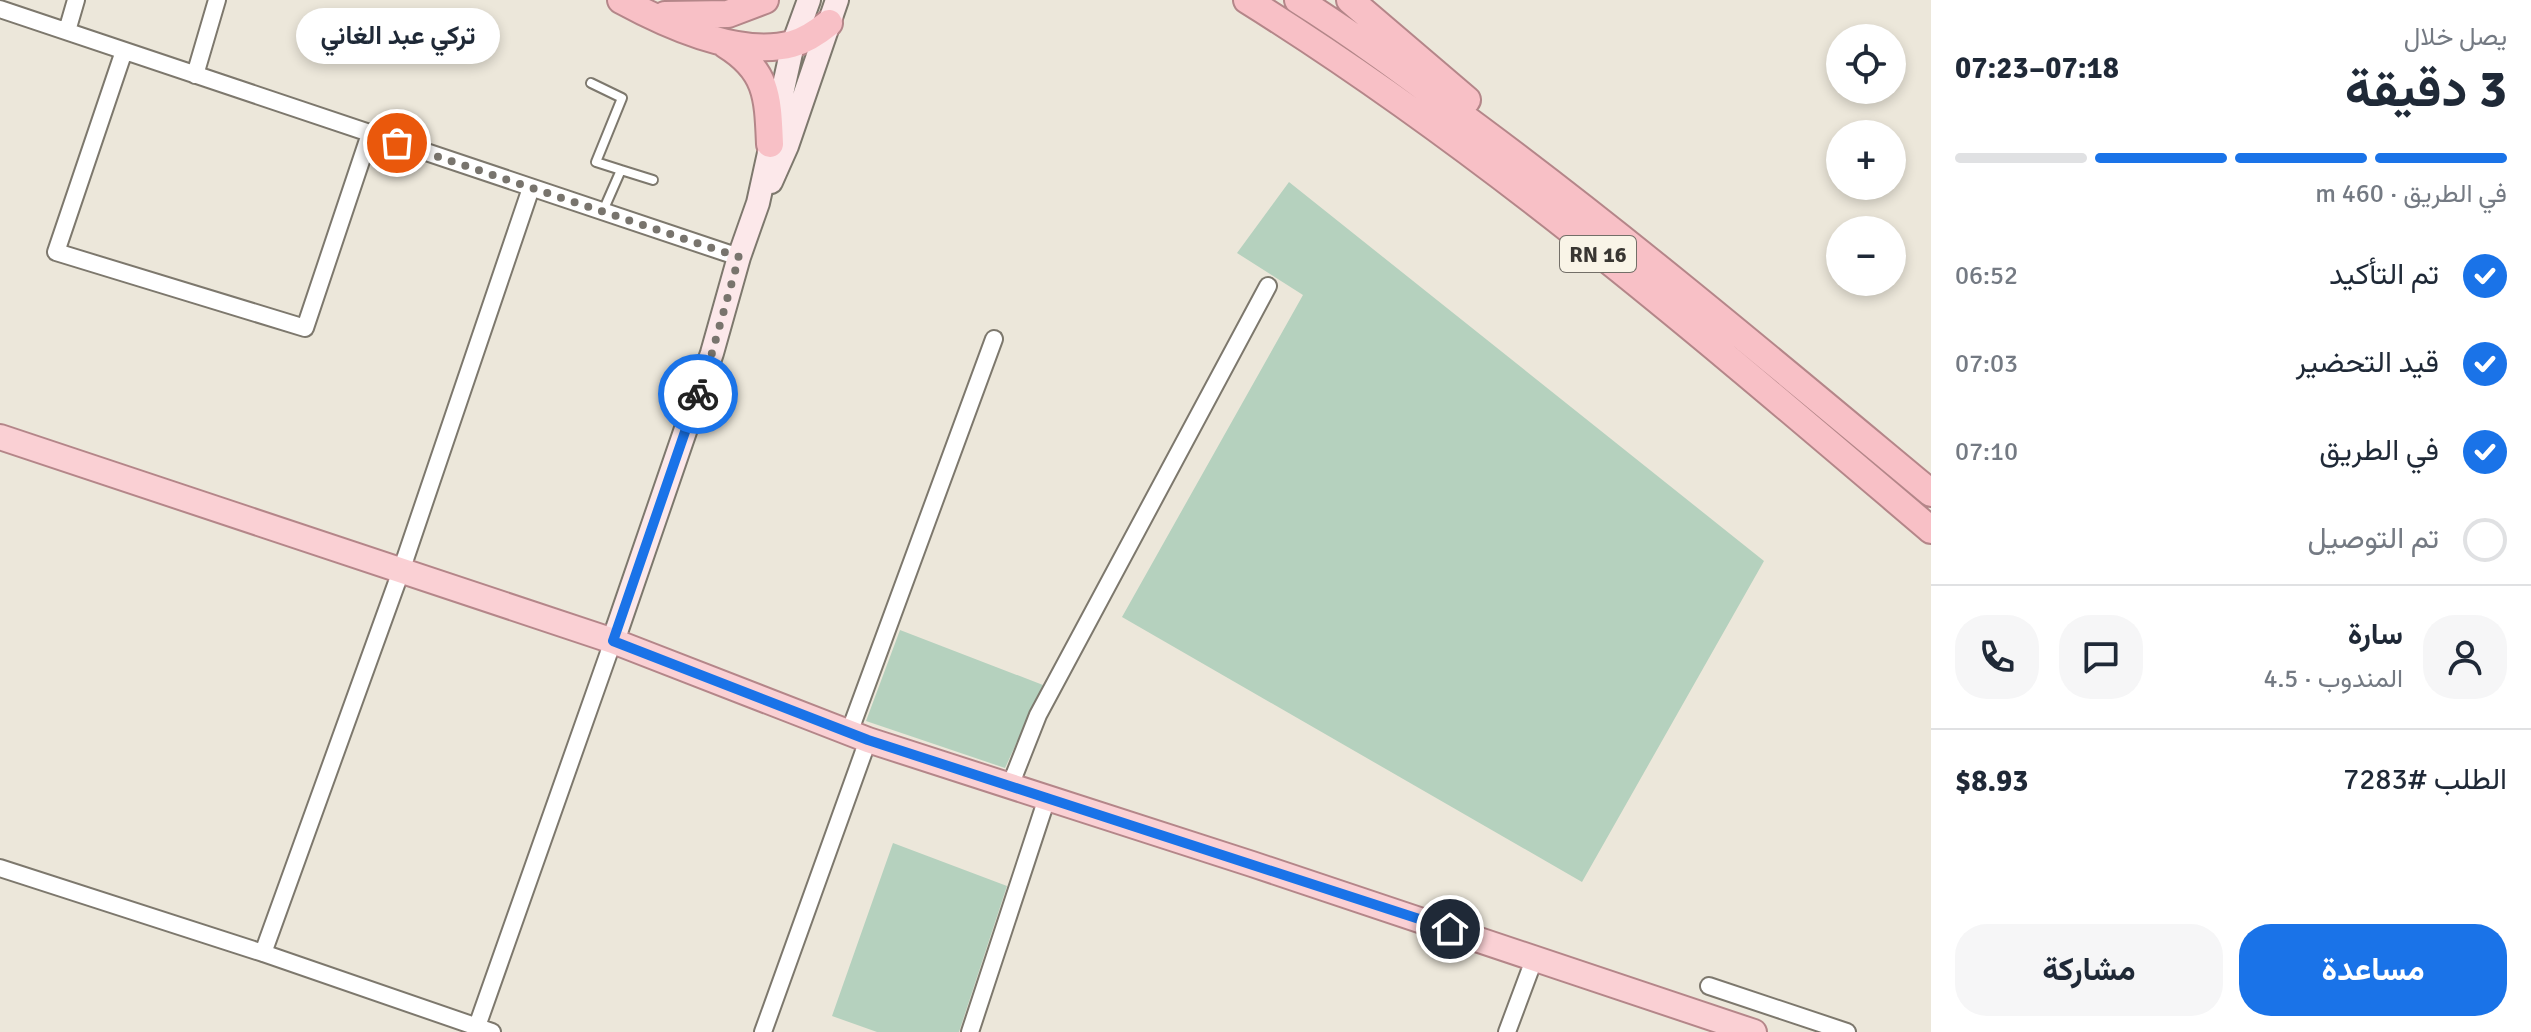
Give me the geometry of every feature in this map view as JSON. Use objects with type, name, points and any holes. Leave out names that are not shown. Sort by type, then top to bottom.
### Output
[{"type":"highway","points":[[621,0],[691,32],[723,43],[751,47],[793,44],[809,38],[833,11]]},
{"type":"highway","points":[[653,15],[728,14],[765,0]]},
{"type":"highway","name":"RN 16","points":[[1247,0],[1315,42],[1399,102],[1574,234],[1747,374],[1931,530]]},
{"type":"highway","name":"RN 16","points":[[1298,0],[1559,188],[1931,493]]},
{"type":"highway","points":[[1350,0],[1522,146],[1559,188]]},
{"type":"highway","points":[[723,43],[747,60],[761,80],[766,94],[770,144]]},
{"type":"main road","points":[[613,641],[712,353],[758,203],[793,44],[809,0]]},
{"type":"main road","points":[[758,203],[787,146],[833,11]]},
{"type":"main road","points":[[0,437],[613,641],[859,737],[1535,957],[1754,1032]]},
{"type":"street","points":[[67,31],[76,0]]},
{"type":"street","points":[[195,75],[217,0]]},
{"type":"street","points":[[0,9],[739,257]]},
{"type":"street","points":[[124,51],[56,252],[305,328],[370,134]]},
{"type":"street","points":[[263,953],[401,571],[531,188]]},
{"type":"street","points":[[1010,786],[1038,715],[1268,286]]},
{"type":"street","points":[[763,1032],[994,339]]},
{"type":"street","points":[[0,868],[263,953],[481,1030],[613,641]]},
{"type":"street","points":[[970,1032],[1047,798]]},
{"type":"street","points":[[1507,1032],[1535,957]]},
{"type":"street","points":[[1709,986],[1847,1032]]},
{"type":"lane","points":[[591,83],[622,98],[596,162],[653,180]]},
{"type":"lane","points":[[603,212],[621,170]]},
{"type":"green space","points":[[1289,182],[1764,561],[1582,882],[1122,617],[1303,295],[1237,253]]},
{"type":"green space","points":[[900,630],[1043,685],[1005,768],[866,721]]},
{"type":"green space","points":[[893,843],[1007,886],[959,1032],[877,1032],[832,1016]]},
{"type":"way so far","points":[[397,143],[739,257],[698,394]]},
{"type":"place","name":"تركي عبد الغاني","points":[[397,143]]},
{"type":"route","points":[[698,394],[613,641],[868,740],[1450,929]]}]
